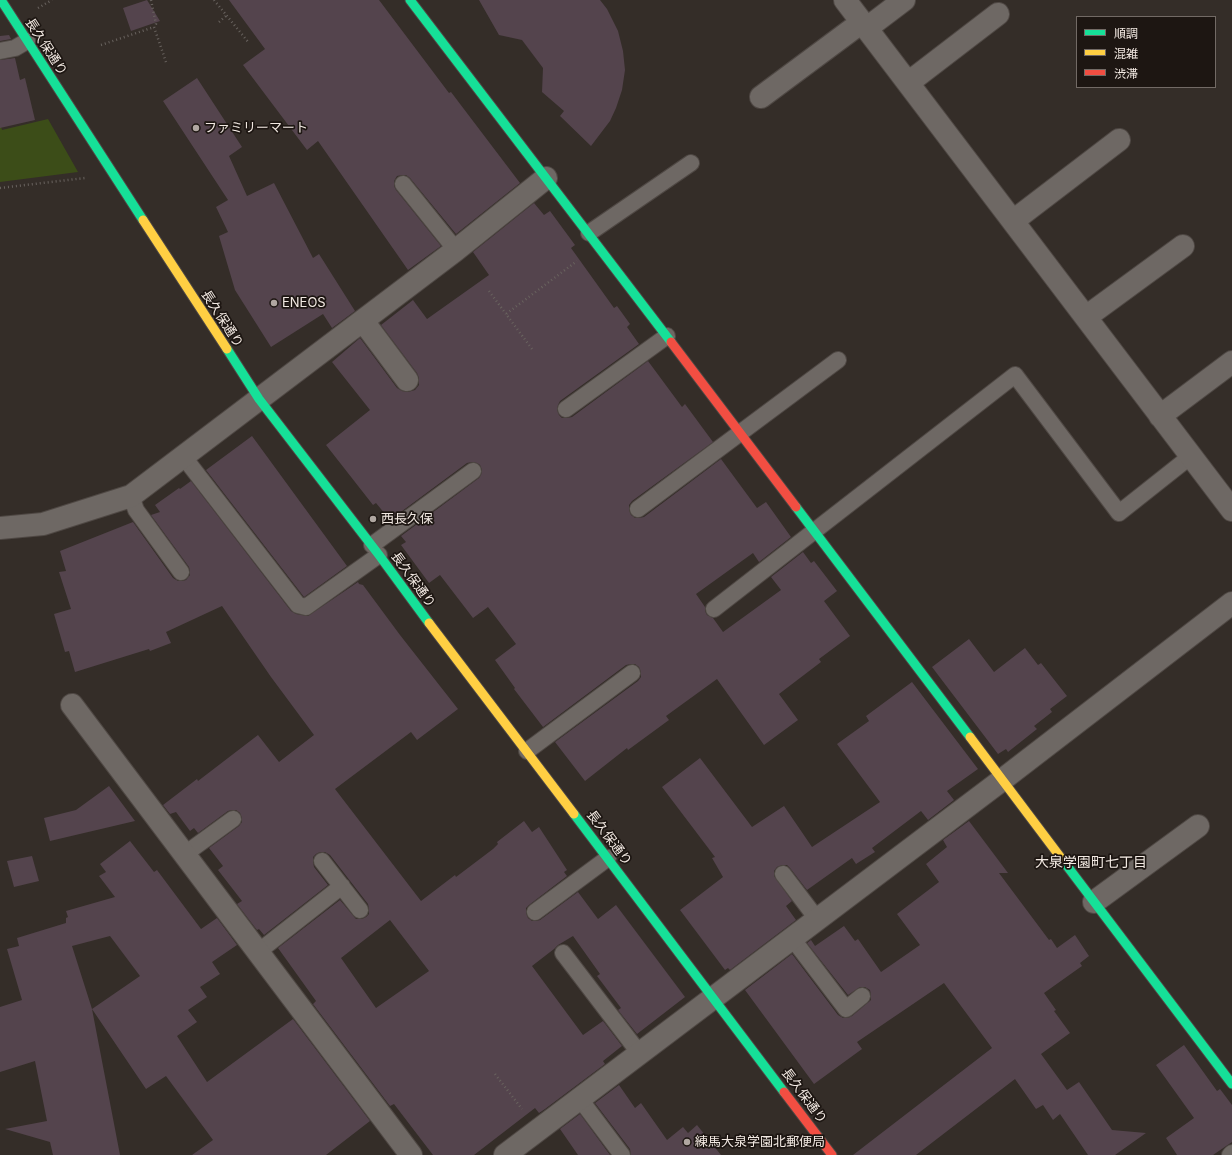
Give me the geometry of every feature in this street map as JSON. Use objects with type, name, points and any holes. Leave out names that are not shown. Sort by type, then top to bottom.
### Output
[{"type":"street","name":"長久保通り","points":[[1,0],[259,399],[375,550],[832,1155]]},
{"type":"street","points":[[410,0],[594,239],[1232,1084]]},
{"type":"street","points":[[845,0],[1232,510]]},
{"type":"street","points":[[761,97],[864,25],[904,0]]},
{"type":"street","points":[[908,83],[998,14]]},
{"type":"street","points":[[1013,221],[1119,140]]},
{"type":"street","points":[[0,528],[43,524],[131,496],[456,250],[546,178]]},
{"type":"street","points":[[1086,317],[1183,246]]},
{"type":"street","points":[[363,321],[408,380]]},
{"type":"street","points":[[1160,416],[1232,362]]},
{"type":"street","points":[[505,1155],[1002,780],[1232,603]]},
{"type":"street","points":[[72,705],[411,1155]]},
{"type":"street","points":[[1094,902],[1198,826]]},
{"type":"lane","points":[[0,51],[15,48],[27,41]]},
{"type":"lane","points":[[594,239],[691,163]]},
{"type":"lane","points":[[403,184],[456,250]]},
{"type":"lane","points":[[566,409],[667,336]]},
{"type":"lane","points":[[638,509],[838,360]]},
{"type":"lane","points":[[714,609],[1015,375],[1118,513],[1191,456]]},
{"type":"lane","points":[[184,456],[298,605],[306,607],[473,471]]},
{"type":"lane","points":[[131,496],[136,510],[181,572]]},
{"type":"lane","points":[[527,751],[632,673]]},
{"type":"lane","points":[[185,854],[233,819]]},
{"type":"lane","points":[[535,912],[608,858]]},
{"type":"lane","points":[[322,861],[360,910]]},
{"type":"lane","points":[[783,874],[817,920]]},
{"type":"lane","points":[[258,952],[342,886]]},
{"type":"lane","points":[[792,938],[846,1008],[862,996]]},
{"type":"lane","points":[[563,953],[640,1054]]},
{"type":"lane","points":[[580,1099],[622,1155]]},
{"type":"path","points":[[152,0],[156,24],[154,27],[166,62]]},
{"type":"path","points":[[214,0],[249,43]]},
{"type":"path","points":[[219,22],[227,15]]},
{"type":"path","points":[[102,44],[154,27]]},
{"type":"path","points":[[0,188],[82,179],[109,168]]},
{"type":"path","points":[[506,314],[594,239]]},
{"type":"path","points":[[489,291],[532,349]]},
{"type":"path","points":[[495,1074],[538,1131]]},
{"type":"green space","points":[[48,119],[78,172],[0,182],[0,122],[2,130]]},
{"type":"building","points":[[147,0],[160,21],[131,31],[123,8]]},
{"type":"building","points":[[229,0],[379,0],[449,93],[451,92],[520,183],[456,234],[410,178],[406,175],[397,176],[394,181],[396,190],[441,246],[408,270],[318,141],[307,150],[243,65],[265,49]]},
{"type":"building","points":[[479,0],[600,0],[607,9],[618,31],[623,51],[625,70],[622,90],[616,108],[610,121],[591,146],[560,116],[564,111],[542,92],[543,68],[522,40],[499,35]]},
{"type":"building","points":[[9,35],[11,39],[0,41],[0,36]]},
{"type":"building","points":[[15,58],[20,80],[25,78],[35,120],[0,128],[0,60]]},
{"type":"building","points":[[197,78],[242,147],[229,156],[247,196],[274,183],[313,258],[319,254],[355,311],[332,328],[323,314],[271,347],[235,290],[219,236],[228,232],[216,207],[228,200],[163,101]]},
{"type":"building","points":[[534,203],[544,215],[550,211],[575,245],[571,248],[614,308],[617,306],[630,324],[627,327],[639,344],[560,401],[557,410],[559,415],[562,418],[572,417],[648,361],[682,407],[685,404],[713,442],[632,501],[629,505],[631,515],[635,518],[644,517],[721,459],[757,508],[766,502],[791,537],[759,562],[753,553],[696,594],[705,607],[707,615],[713,618],[723,632],[781,590],[771,577],[803,552],[811,563],[814,561],[837,591],[824,601],[850,636],[819,659],[821,662],[779,694],[798,720],[764,745],[717,679],[666,716],[669,720],[628,750],[627,748],[585,781],[555,742],[638,681],[641,677],[639,667],[635,664],[626,665],[543,727],[514,689],[515,688],[495,660],[516,644],[488,607],[473,618],[440,575],[429,583],[401,545],[406,542],[401,536],[479,478],[482,470],[480,465],[472,462],[467,463],[390,520],[376,503],[373,505],[326,445],[370,410],[332,362],[360,338],[397,388],[408,392],[415,390],[419,385],[417,373],[381,325],[413,300],[427,319],[489,275],[473,252]]},
{"type":"building","points":[[252,436],[347,566],[304,597],[206,470]]},
{"type":"building","points":[[191,481],[291,611],[296,614],[308,616],[358,582],[359,584],[363,585],[458,709],[417,740],[411,732],[335,789],[421,901],[493,849],[498,844],[497,842],[524,821],[532,832],[539,827],[567,870],[564,872],[567,876],[526,908],[528,918],[532,921],[540,920],[578,892],[598,919],[616,905],[685,997],[637,1034],[618,1010],[621,1008],[597,976],[600,974],[573,936],[558,945],[532,966],[583,1035],[603,1021],[622,1046],[603,1061],[605,1064],[545,1109],[539,1113],[535,1108],[474,1155],[433,1155],[394,1104],[390,1106],[313,1004],[316,1001],[278,948],[340,900],[356,919],[362,919],[369,914],[368,904],[330,855],[325,852],[320,852],[313,857],[314,867],[328,885],[264,935],[259,929],[257,930],[237,904],[242,901],[218,870],[223,866],[209,848],[239,826],[242,822],[240,813],[236,810],[228,811],[198,833],[194,828],[190,831],[176,812],[170,814],[163,805],[197,779],[198,781],[258,735],[279,762],[314,735],[271,677],[222,606],[166,632],[171,643],[150,651],[149,649],[75,672],[69,651],[65,652],[54,614],[71,609],[59,572],[66,571],[60,551],[133,522],[173,578],[178,581],[186,580],[190,575],[189,567],[151,515],[160,512],[155,505],[179,488],[180,489]],"holes":[[[390,920],[429,971],[376,1008],[341,958]]]},
{"type":"building","points":[[969,639],[994,672],[1025,648],[1038,665],[1041,663],[1067,696],[1050,709],[1052,712],[1034,726],[1037,729],[1008,752],[1006,749],[998,754],[932,667]]},
{"type":"building","points":[[912,682],[978,769],[947,791],[954,800],[928,820],[921,811],[872,848],[875,852],[856,864],[852,858],[807,890],[787,865],[777,867],[774,871],[774,876],[792,901],[786,906],[796,920],[730,970],[728,968],[725,970],[680,910],[723,877],[712,858],[715,857],[662,787],[700,758],[752,827],[784,806],[812,847],[880,802],[837,744],[869,721],[866,716]]},
{"type":"building","points":[[109,786],[135,821],[50,841],[44,818],[76,810]]},
{"type":"building","points":[[969,821],[1008,873],[999,873],[1049,940],[1051,939],[1057,948],[1075,935],[1089,956],[1080,963],[1082,966],[1044,993],[1056,1010],[1054,1011],[1070,1033],[1041,1054],[1067,1090],[1079,1082],[1112,1130],[1146,1133],[1115,1155],[1088,1155],[1060,1114],[1053,1120],[1043,1105],[1036,1109],[1015,1079],[916,1155],[853,1155],[992,1048],[944,983],[857,1042],[862,1049],[814,1084],[745,990],[792,954],[838,1015],[843,1018],[852,1016],[871,1000],[870,990],[865,987],[860,987],[848,995],[807,943],[811,940],[815,946],[844,926],[855,941],[858,939],[881,972],[920,945],[897,914],[939,882],[926,864],[947,847],[943,840]]},
{"type":"building","points":[[130,841],[154,872],[157,870],[201,929],[217,918],[237,945],[212,962],[220,974],[200,987],[207,997],[188,1010],[197,1022],[177,1036],[207,1082],[293,1019],[370,1121],[326,1155],[192,1155],[213,1140],[166,1076],[146,1089],[92,1009],[120,1155],[53,1155],[50,1142],[5,1129],[47,1121],[35,1061],[0,1072],[0,1007],[22,1000],[7,949],[19,946],[17,938],[66,923],[66,918],[68,917],[66,911],[115,897],[99,876],[106,872],[100,864]],"holes":[[[110,936],[140,976],[92,1009],[72,946]]]},
{"type":"building","points":[[32,856],[39,881],[14,887],[7,861]]},
{"type":"building","points":[[1184,1045],[1217,1091],[1220,1089],[1232,1105],[1232,1142],[1213,1155],[1177,1155],[1166,1138],[1194,1118],[1156,1065]]},
{"type":"building","points":[[619,1085],[635,1108],[641,1103],[667,1140],[683,1127],[688,1133],[697,1125],[721,1155],[631,1155],[630,1149],[595,1103]]},
{"type":"building","points":[[580,1114],[610,1155],[578,1155],[560,1129]]},
{"type":"traffic: fast","points":[[1,0],[143,220]]},
{"type":"traffic: fast","points":[[410,0],[671,342]]},
{"type":"traffic: fast","points":[[227,349],[259,399],[379,555],[429,623]]},
{"type":"traffic: fast","points":[[796,507],[970,737]]},
{"type":"traffic: fast","points":[[574,814],[784,1092]]},
{"type":"traffic: fast","points":[[1061,858],[1232,1084]]},
{"type":"traffic: slow","points":[[143,220],[227,349]]},
{"type":"traffic: slow","points":[[429,623],[574,814]]},
{"type":"traffic: slow","points":[[970,737],[1061,858]]},
{"type":"traffic: jam","points":[[671,342],[796,507]]},
{"type":"traffic: jam","points":[[784,1092],[832,1155]]},
{"type":"place","name":"ファミリーマート","points":[[196,128]]},
{"type":"place","name":"ENEOS","points":[[274,303]]},
{"type":"place","name":"西長久保","points":[[373,519]]},
{"type":"place","name":"練馬大泉学園北郵便局","points":[[687,1142]]},
{"type":"district","name":"大泉学園町七丁目","points":[[1091,863]]}]
